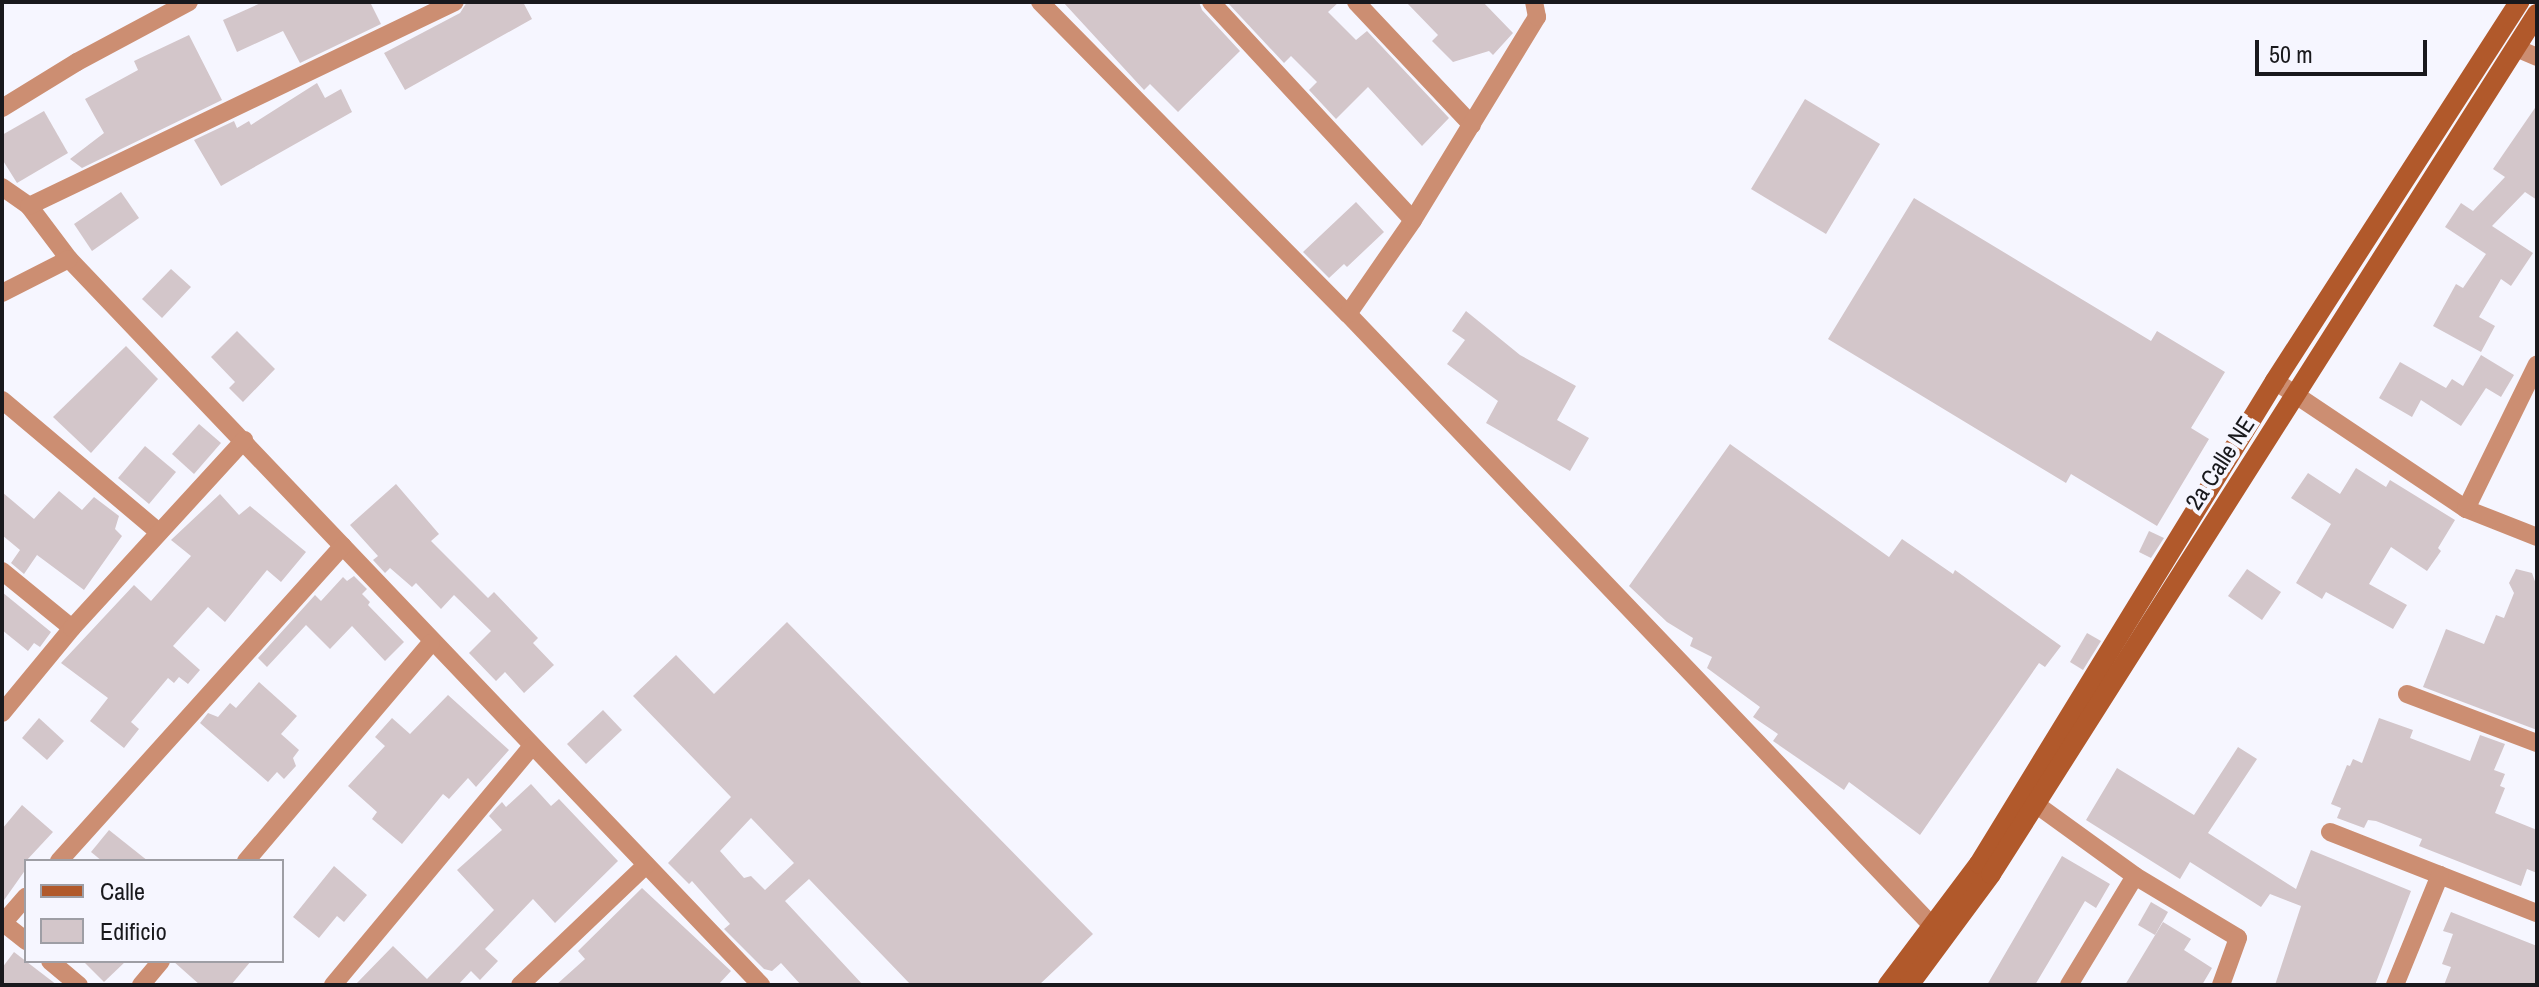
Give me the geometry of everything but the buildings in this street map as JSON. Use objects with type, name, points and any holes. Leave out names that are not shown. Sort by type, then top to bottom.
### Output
[{"type":"main road","name":"2a Calle NE","points":[[2028,799],[2275,381],[2519,2]]},
{"type":"main road","name":"2a Calle NE","points":[[1939,934],[2295,394],[2537,14]]},
{"type":"main road","points":[[1888,985],[1939,934]]},
{"type":"main road","points":[[1909,985],[1939,934]]},
{"type":"street","points":[[2,108],[77,62],[189,2]]},
{"type":"street","points":[[29,206],[455,2]]},
{"type":"street","points":[[1211,2],[1413,220]]},
{"type":"street","points":[[1356,2],[1472,125]]},
{"type":"street","points":[[1348,314],[1413,220],[1537,17],[1534,2]]},
{"type":"street","points":[[1046,4],[1348,314],[1939,934]]},
{"type":"street","points":[[2516,48],[2537,57]]},
{"type":"street","points":[[2,187],[29,206],[69,259],[244,440],[431,643],[646,865],[749,981]]},
{"type":"street","points":[[2,293],[69,259]]},
{"type":"street","points":[[2466,509],[2537,364]]},
{"type":"street","points":[[2275,381],[2466,509],[2537,537]]},
{"type":"street","points":[[2,400],[159,532]]},
{"type":"street","points":[[2,713],[72,628],[244,440]]},
{"type":"street","points":[[61,859],[343,546]]},
{"type":"street","points":[[2,571],[72,628]]},
{"type":"street","points":[[248,859],[431,643]]},
{"type":"street","points":[[2407,694],[2537,743]]},
{"type":"street","points":[[333,985],[532,746]]},
{"type":"street","points":[[2028,799],[2135,876],[2238,938],[2221,985]]},
{"type":"street","points":[[2330,832],[2537,913]]},
{"type":"street","points":[[520,985],[646,865]]},
{"type":"street","points":[[2395,985],[2440,875]]},
{"type":"street","points":[[2069,985],[2135,876]]},
{"type":"street","points":[[24,899],[3,922],[24,939]]},
{"type":"street","points":[[52,963],[79,985]]},
{"type":"street","points":[[141,985],[159,963]]}]
